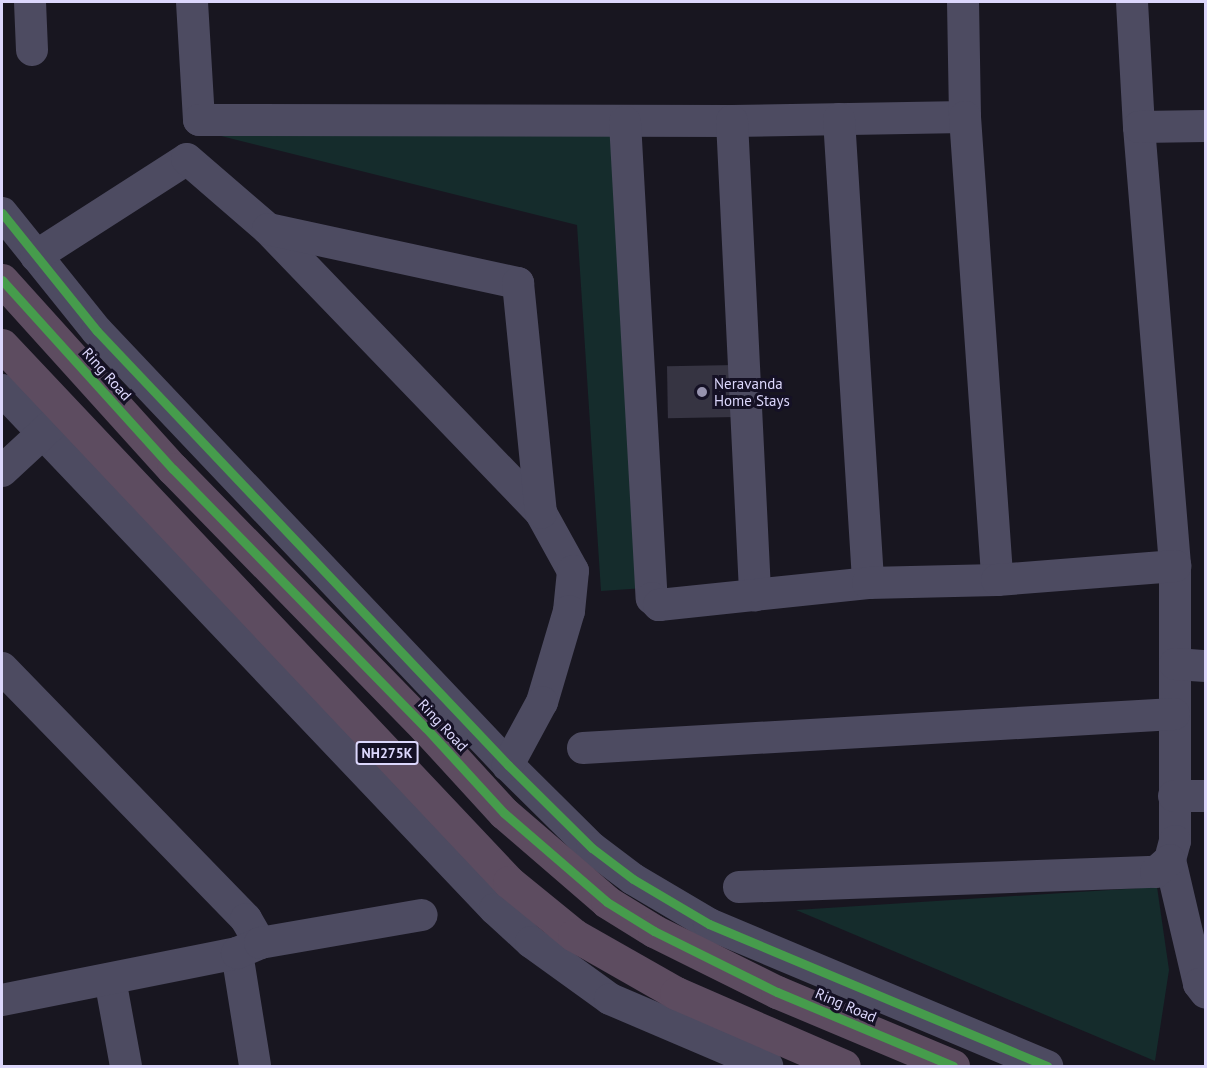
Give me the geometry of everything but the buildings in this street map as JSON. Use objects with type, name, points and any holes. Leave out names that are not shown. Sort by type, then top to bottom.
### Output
[{"type":"highway","name":"Ring Road","points":[[2,280],[173,469],[426,728],[504,813],[607,902],[654,931],[777,992],[953,1066]]},
{"type":"highway","name":"NH275K","points":[[2,345],[509,882],[574,935],[676,993],[844,1066]]},
{"type":"street","points":[[30,2],[32,50]]},
{"type":"street","points":[[192,2],[199,120],[625,122],[965,117]]},
{"type":"street","points":[[963,2],[965,117],[997,580]]},
{"type":"street","points":[[1132,2],[1138,127],[1175,566],[1175,841],[1170,860],[1199,984],[1206,993]]},
{"type":"street","points":[[839,119],[868,583]]},
{"type":"street","points":[[732,121],[755,594]]},
{"type":"street","points":[[625,122],[652,598],[659,605],[868,583],[997,580],[1175,566]]},
{"type":"street","points":[[1138,127],[1206,126]]},
{"type":"street","points":[[36,256],[187,159],[268,229],[541,513],[573,571],[569,611],[542,702],[508,765]]},
{"type":"street","points":[[2,213],[96,332],[557,816],[600,854],[633,879],[709,924],[1047,1066]]},
{"type":"street","points":[[268,229],[518,283],[541,513]]},
{"type":"street","points":[[2,390],[41,435],[495,909],[531,942],[610,999],[767,1066]]},
{"type":"street","points":[[2,471],[65,413]]},
{"type":"street","points":[[1175,664],[1206,666]]},
{"type":"street","points":[[2,668],[246,919],[255,1066]]},
{"type":"street","points":[[583,748],[1174,714]]},
{"type":"street","points":[[1174,796],[1206,796]]},
{"type":"street","points":[[739,887],[1156,872],[1170,860]]},
{"type":"street","points":[[2,1000],[248,948],[422,915]]},
{"type":"street","points":[[110,979],[126,1066]]},
{"type":"green space","points":[[614,132],[645,588],[601,591],[577,225],[221,136]]},
{"type":"green space","points":[[1157,887],[1169,970],[1155,1061],[796,910]]},
{"type":"cycle path","points":[[2,213],[97,331],[508,765],[592,848],[633,879],[709,924],[1047,1066]]},
{"type":"cycle path","points":[[2,280],[173,469],[426,728],[504,813],[607,902],[654,931],[777,992],[953,1066]]},
{"type":"place","name":"Neravanda Home Stays","points":[[702,392]]}]
